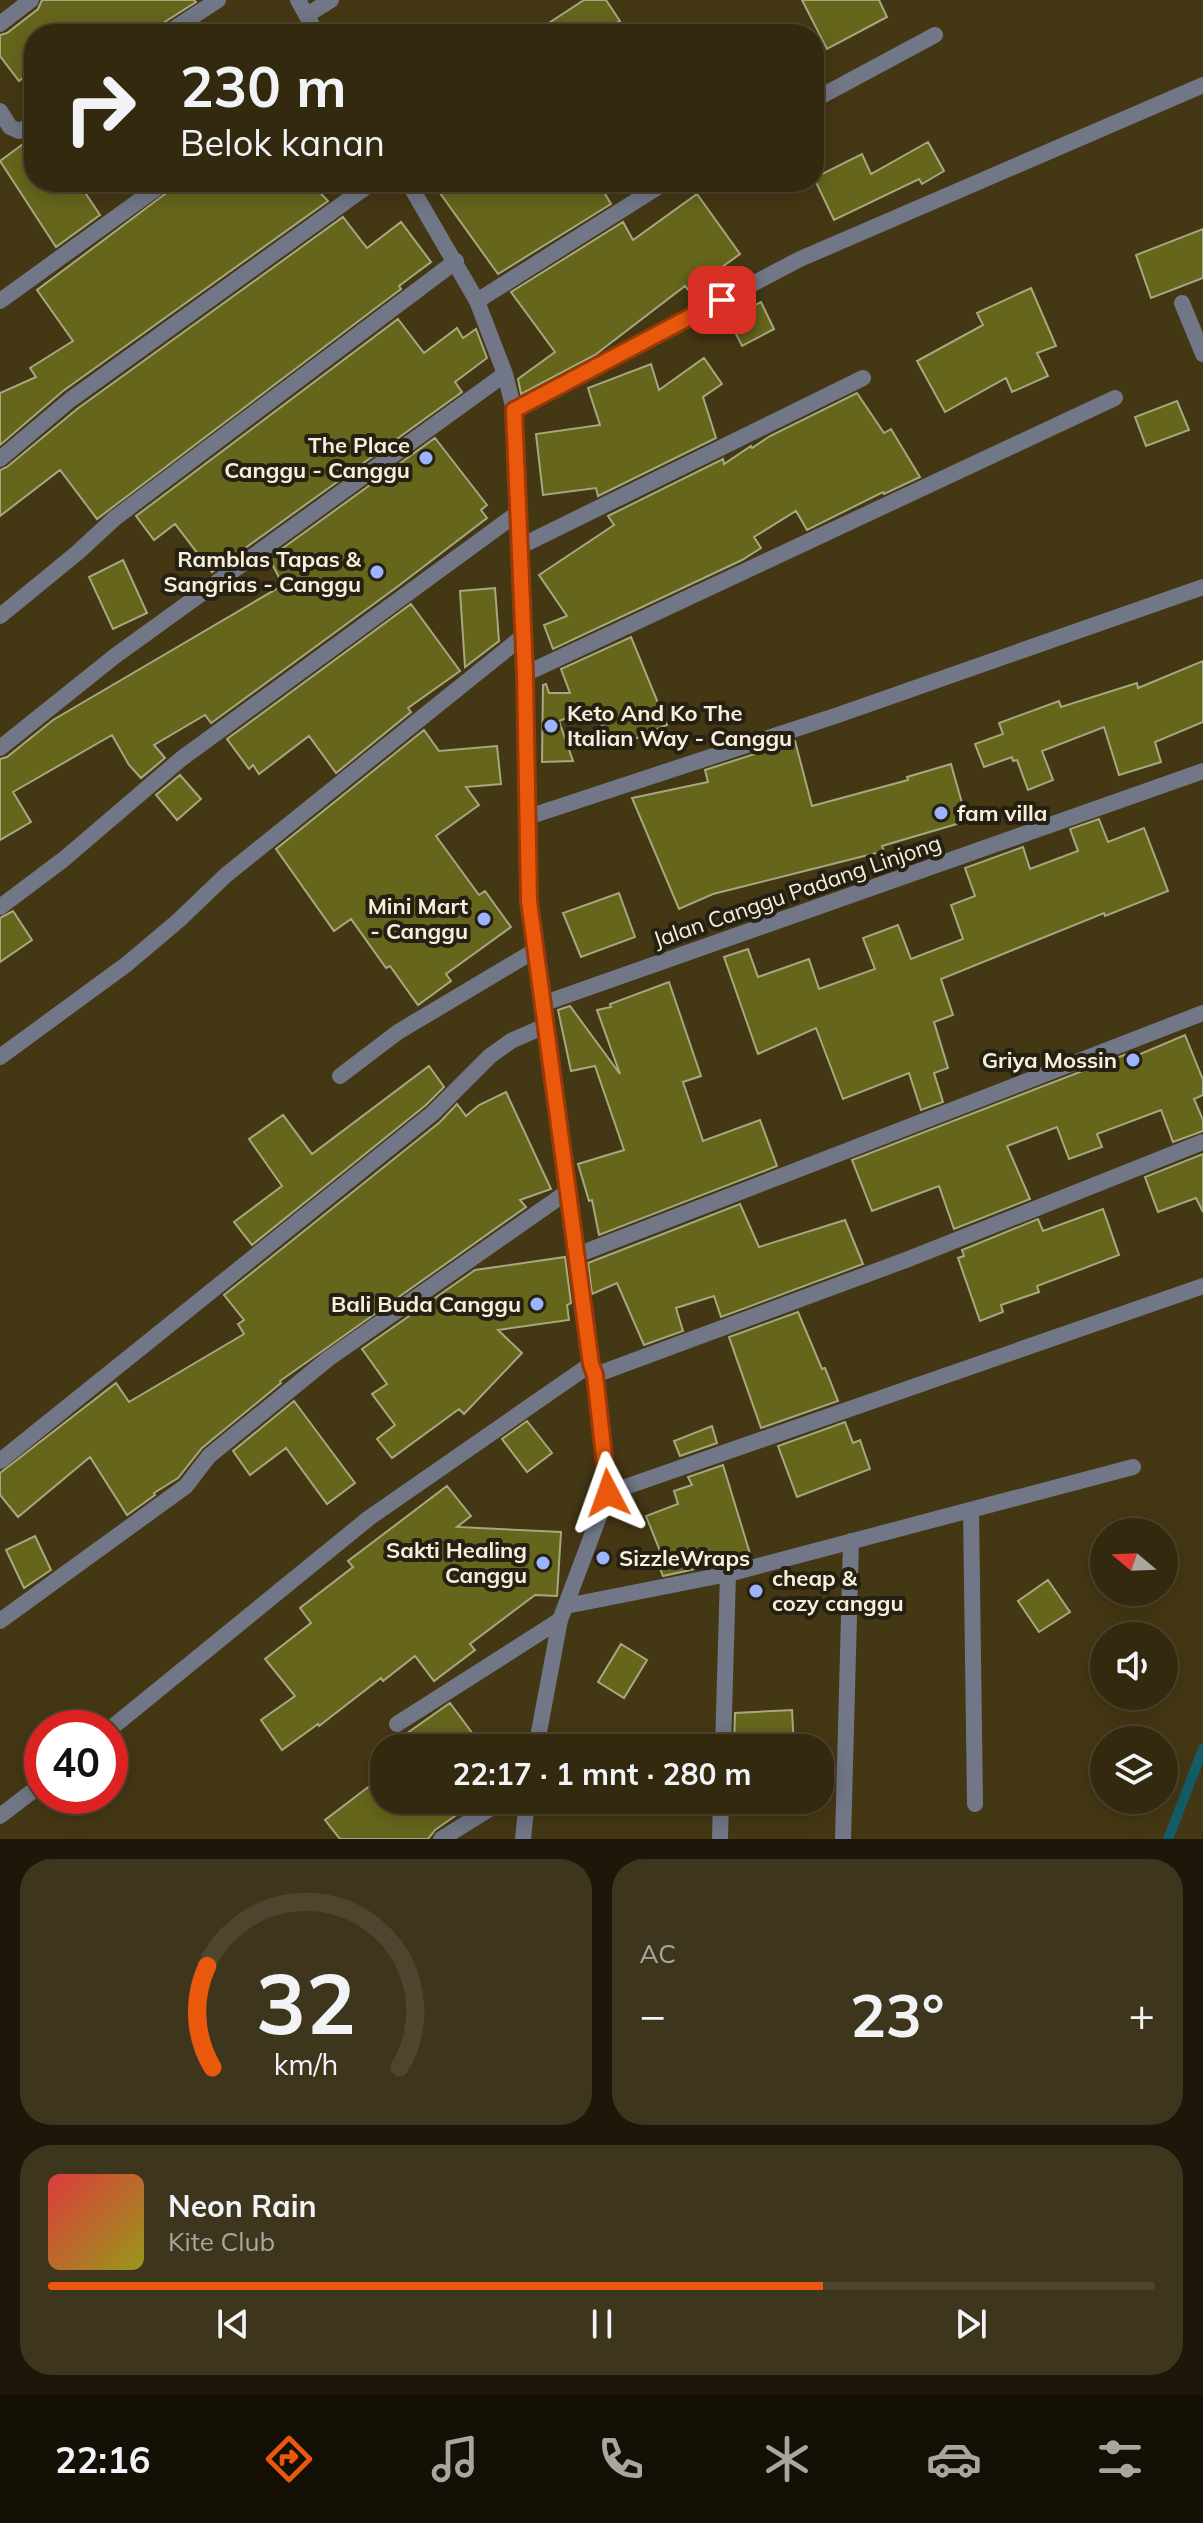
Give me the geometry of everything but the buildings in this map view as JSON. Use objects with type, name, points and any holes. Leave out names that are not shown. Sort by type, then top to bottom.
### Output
[{"type":"street","points":[[0,24],[31,0]]},
{"type":"street","points":[[181,24],[218,0]]},
{"type":"street","points":[[302,8],[331,0]]},
{"type":"street","points":[[824,95],[935,35]]},
{"type":"street","points":[[514,410],[800,259],[1203,85]]},
{"type":"street","points":[[0,111],[10,127],[19,131],[24,129]]},
{"type":"street","points":[[0,301],[151,192]]},
{"type":"street","points":[[0,459],[70,400],[359,192]]},
{"type":"street","points":[[414,192],[477,301],[505,374],[514,410],[525,674],[529,901],[608,1493],[563,1613],[539,1734]]},
{"type":"street","points":[[477,301],[650,192]]},
{"type":"street","points":[[0,616],[115,518],[456,261]]},
{"type":"street","points":[[1182,303],[1203,354]]},
{"type":"street","points":[[0,748],[115,656],[505,374]]},
{"type":"street","points":[[521,546],[863,378]]},
{"type":"street","points":[[525,674],[1115,398]]},
{"type":"street","points":[[0,907],[64,859],[181,759],[519,512]]},
{"type":"street","points":[[528,817],[838,715],[1203,587]]},
{"type":"street","points":[[0,1057],[127,964],[226,875],[522,637]]},
{"type":"street","name":"Jalan Canggu Padang Linjong","points":[[542,1004],[1203,771]]},
{"type":"street","points":[[340,1076],[398,1032],[534,951]]},
{"type":"street","points":[[577,1255],[1203,1013]]},
{"type":"street","points":[[0,1461],[433,1113],[490,1056],[511,1041],[545,1026]]},
{"type":"street","points":[[128,1714],[369,1518],[593,1370],[906,1260],[1203,1142]]},
{"type":"street","points":[[0,1621],[186,1486],[209,1456],[328,1359],[567,1192]]},
{"type":"street","points":[[608,1493],[1203,1286]]},
{"type":"street","points":[[397,1724],[563,1613],[728,1574],[1133,1467]]},
{"type":"street","points":[[971,1510],[975,1804]]},
{"type":"street","points":[[843,1839],[851,1541]]},
{"type":"street","points":[[723,1734],[728,1574]]},
{"type":"street","points":[[0,1816],[24,1798]]},
{"type":"street","points":[[441,1839],[481,1814]]},
{"type":"street","points":[[523,1839],[526,1814]]},
{"type":"street","points":[[720,1839],[721,1814]]},
{"type":"waterway","points":[[1168,1839],[1203,1749]]},
{"type":"place","name":"The Place Canggu - Canggu","points":[[426,458]]},
{"type":"place","name":"Ramblas Tapas & Sangrias - Canggu","points":[[377,572]]},
{"type":"place","name":"Keto And Ko The Italian Way - Canggu","points":[[551,726]]},
{"type":"place","name":"fam villa","points":[[941,813]]},
{"type":"place","name":"Mini Mart - Canggu","points":[[484,919]]},
{"type":"place","name":"Griya Mossin","points":[[1133,1060]]},
{"type":"place","name":"Bali Buda Canggu","points":[[537,1304]]},
{"type":"place","name":"SizzleWraps","points":[[603,1558]]},
{"type":"place","name":"Sakti Healing Canggu","points":[[543,1563]]},
{"type":"place","name":"cheap & cozy canggu","points":[[756,1591]]},
{"type":"route","points":[[608,1493],[595,1375],[567,1192],[529,901],[525,674],[514,410],[722,300]]}]
